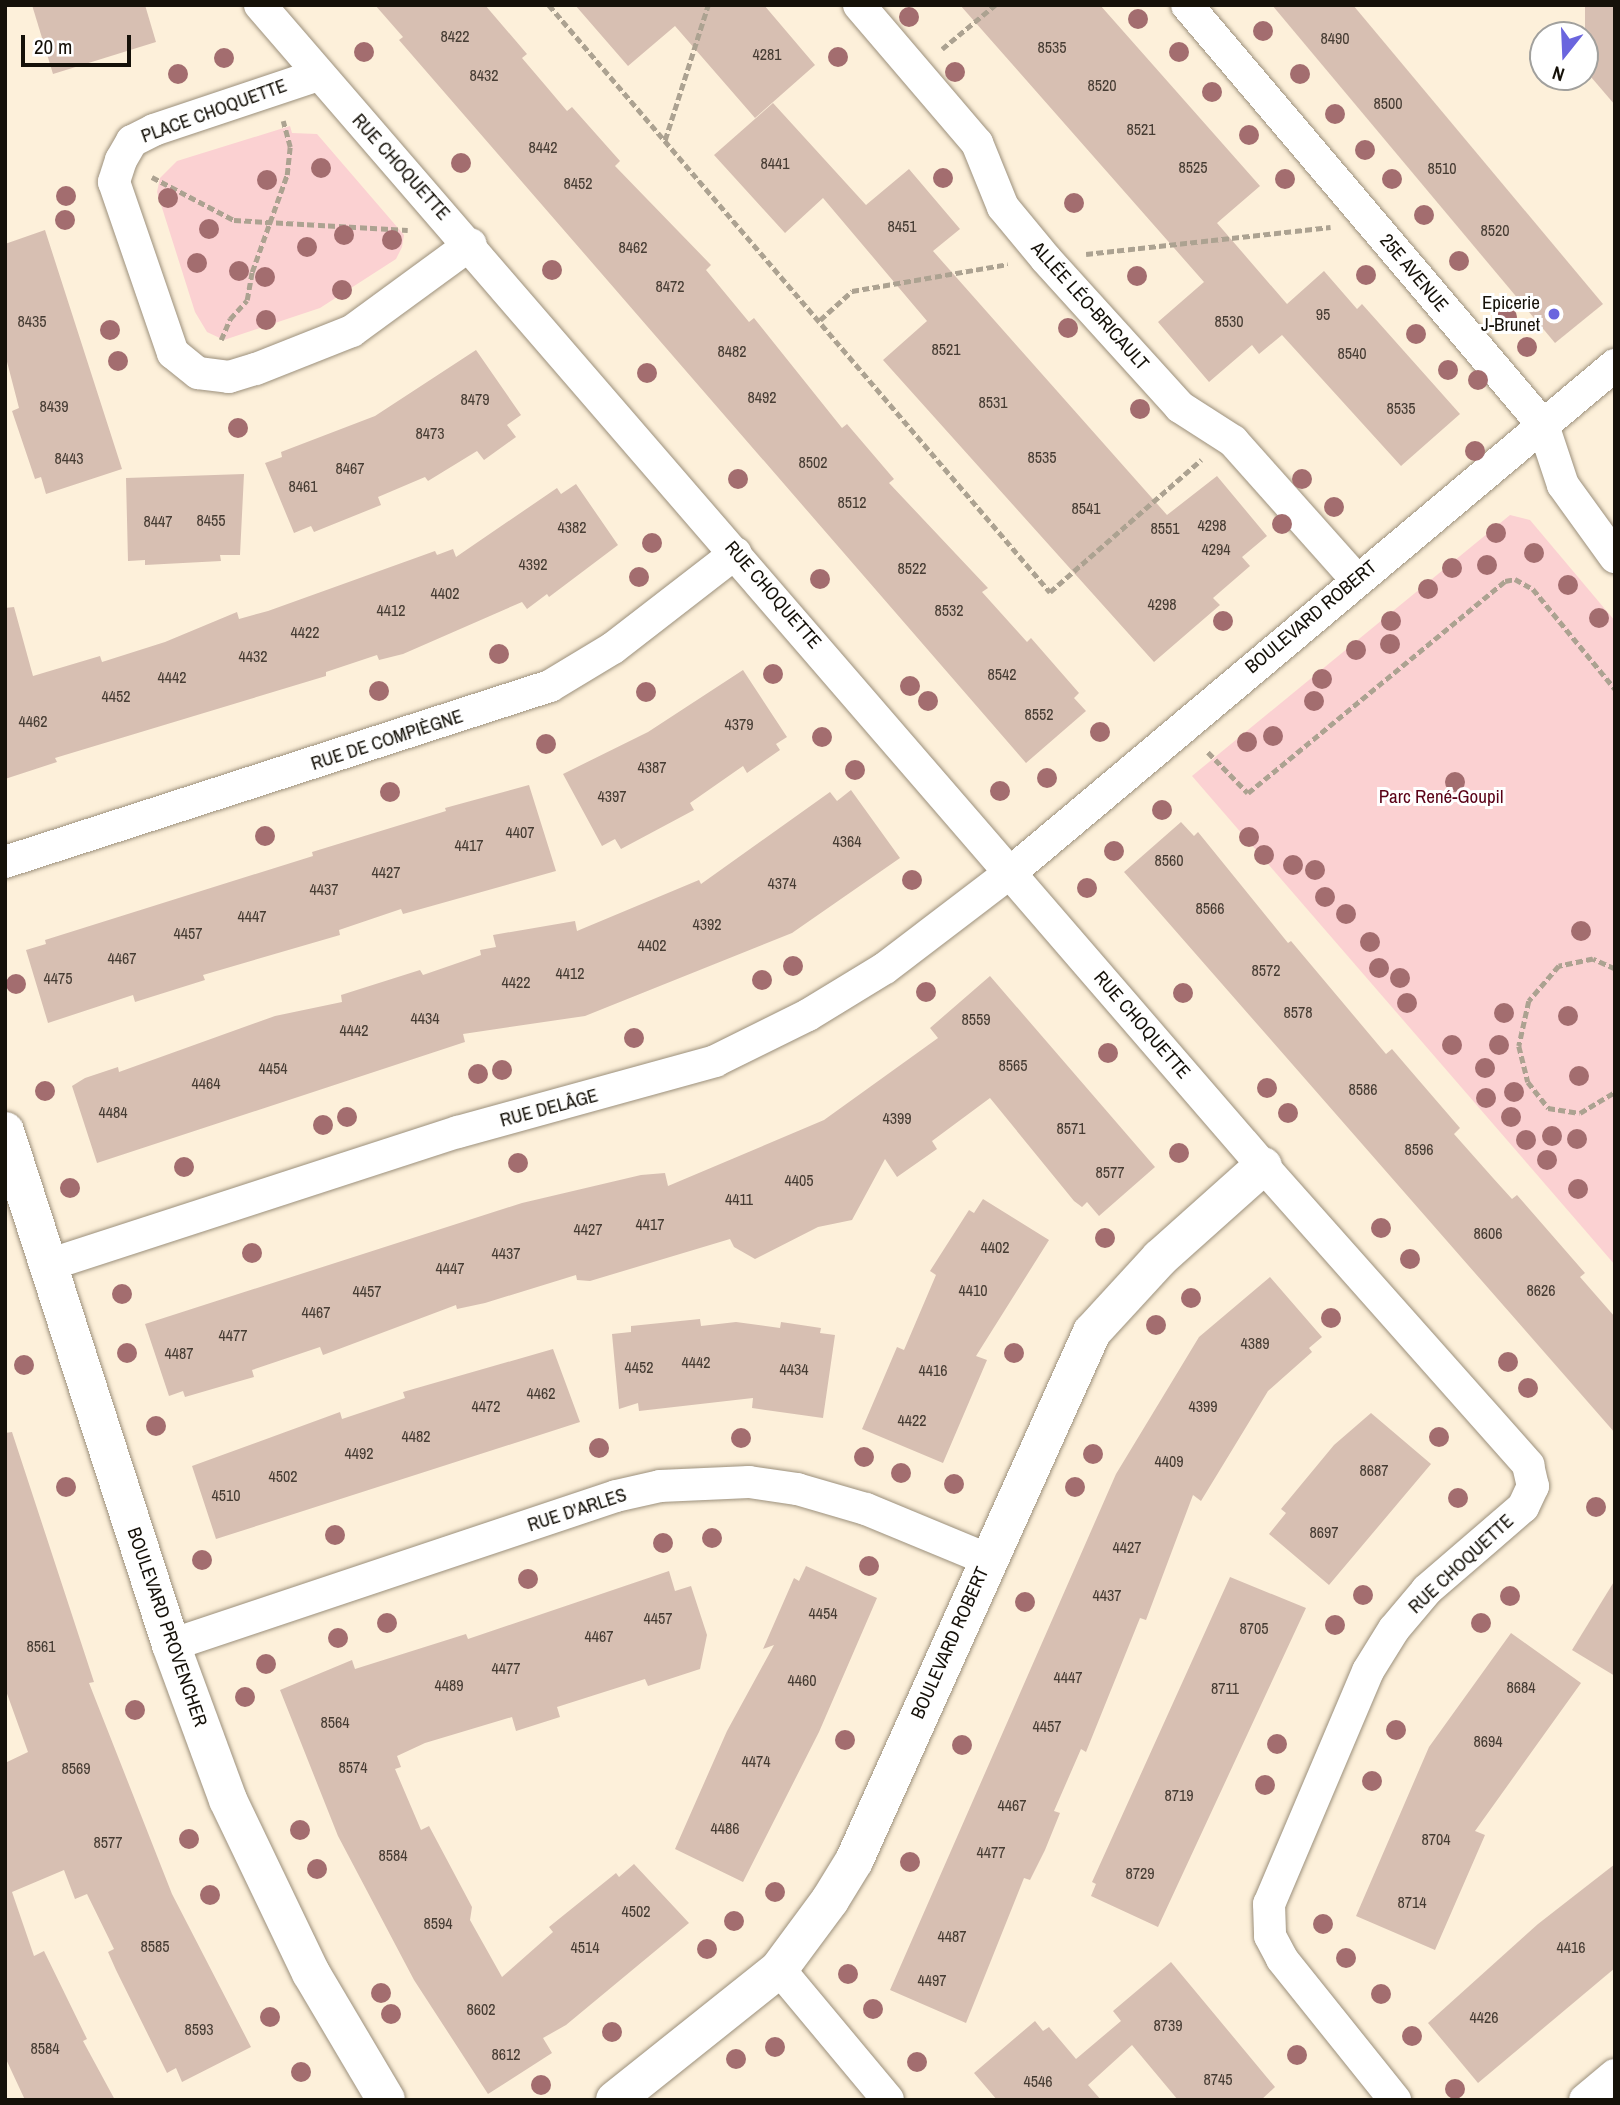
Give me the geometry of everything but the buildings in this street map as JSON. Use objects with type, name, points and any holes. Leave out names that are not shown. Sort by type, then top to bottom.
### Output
[{"type":"street","name":"RUE CHOQUETTE","points":[[260,5],[318,75],[471,244],[1263,1166],[1528,1465],[1533,1486],[1523,1507],[1505,1526],[1427,1590],[1394,1629],[1348,1714],[1269,1904],[1270,1936],[1282,1959],[1395,2100]]},
{"type":"street","name":"ALLÉE LÉO-BRICAULT","points":[[859,5],[977,143],[1003,207],[1046,259],[1180,407],[1233,441],[1356,579]]},
{"type":"street","name":"25E AVENUE","points":[[1187,5],[1543,425],[1563,485],[1615,557]]},
{"type":"street","name":"PLACE CHOQUETTE","points":[[207,374],[198,373],[173,354],[162,331],[114,182],[121,160],[132,141],[143,136],[318,75]]},
{"type":"street","points":[[207,374],[229,377],[257,369],[352,331],[471,244]]},
{"type":"street","name":"BOULEVARD ROBERT","points":[[1011,872],[1356,579],[1615,365]]},
{"type":"street","name":"RUE DE COMPIÈGNE","points":[[5,862],[550,685],[613,648],[736,553]]},
{"type":"street","name":"RUE DELÂGE","points":[[48,1265],[458,1132],[715,1061],[808,1015],[885,968],[1011,872]]},
{"type":"street","name":"BOULEVARD PROVENCHER","points":[[5,1130],[171,1645],[228,1800],[269,1890],[386,2100]]},
{"type":"street","name":"BOULEVARD ROBERT","points":[[615,2100],[779,1969],[854,1861],[987,1559],[1093,1332],[1160,1258],[1263,1166]]},
{"type":"street","name":"RUE D'ARLES","points":[[171,1645],[615,1496],[660,1486],[749,1482],[797,1489],[866,1509],[987,1559]]},
{"type":"street","points":[[779,1969],[888,2100]]},
{"type":"street","points":[[1585,2100],[1615,2075]]},
{"type":"path","points":[[549,5],[1049,592],[1202,459]]},
{"type":"path","points":[[665,140],[708,5]]},
{"type":"path","points":[[915,72],[995,5]]},
{"type":"path","points":[[207,374],[230,319],[247,300],[268,222],[287,175],[290,147],[269,92]]},
{"type":"path","points":[[121,160],[234,220],[398,228],[471,244]]},
{"type":"path","points":[[1183,727],[1248,793],[1505,581],[1515,579],[1534,589],[1615,689]]},
{"type":"path","points":[[1615,969],[1593,959],[1559,966],[1529,1000],[1518,1046],[1528,1082],[1548,1108],[1580,1113],[1615,1092]]},
{"type":"green space","points":[[290,126],[292,133],[317,134],[404,235],[402,247],[396,259],[320,308],[224,340],[207,332],[195,312],[157,192],[160,178],[177,161]]},
{"type":"green space","name":"Parc René-Goupil","points":[[1510,515],[1530,520],[1615,621],[1615,1265],[1192,776]]},
{"type":"place","name":"Epicerie J-Brunet","points":[[1554,314]]}]
